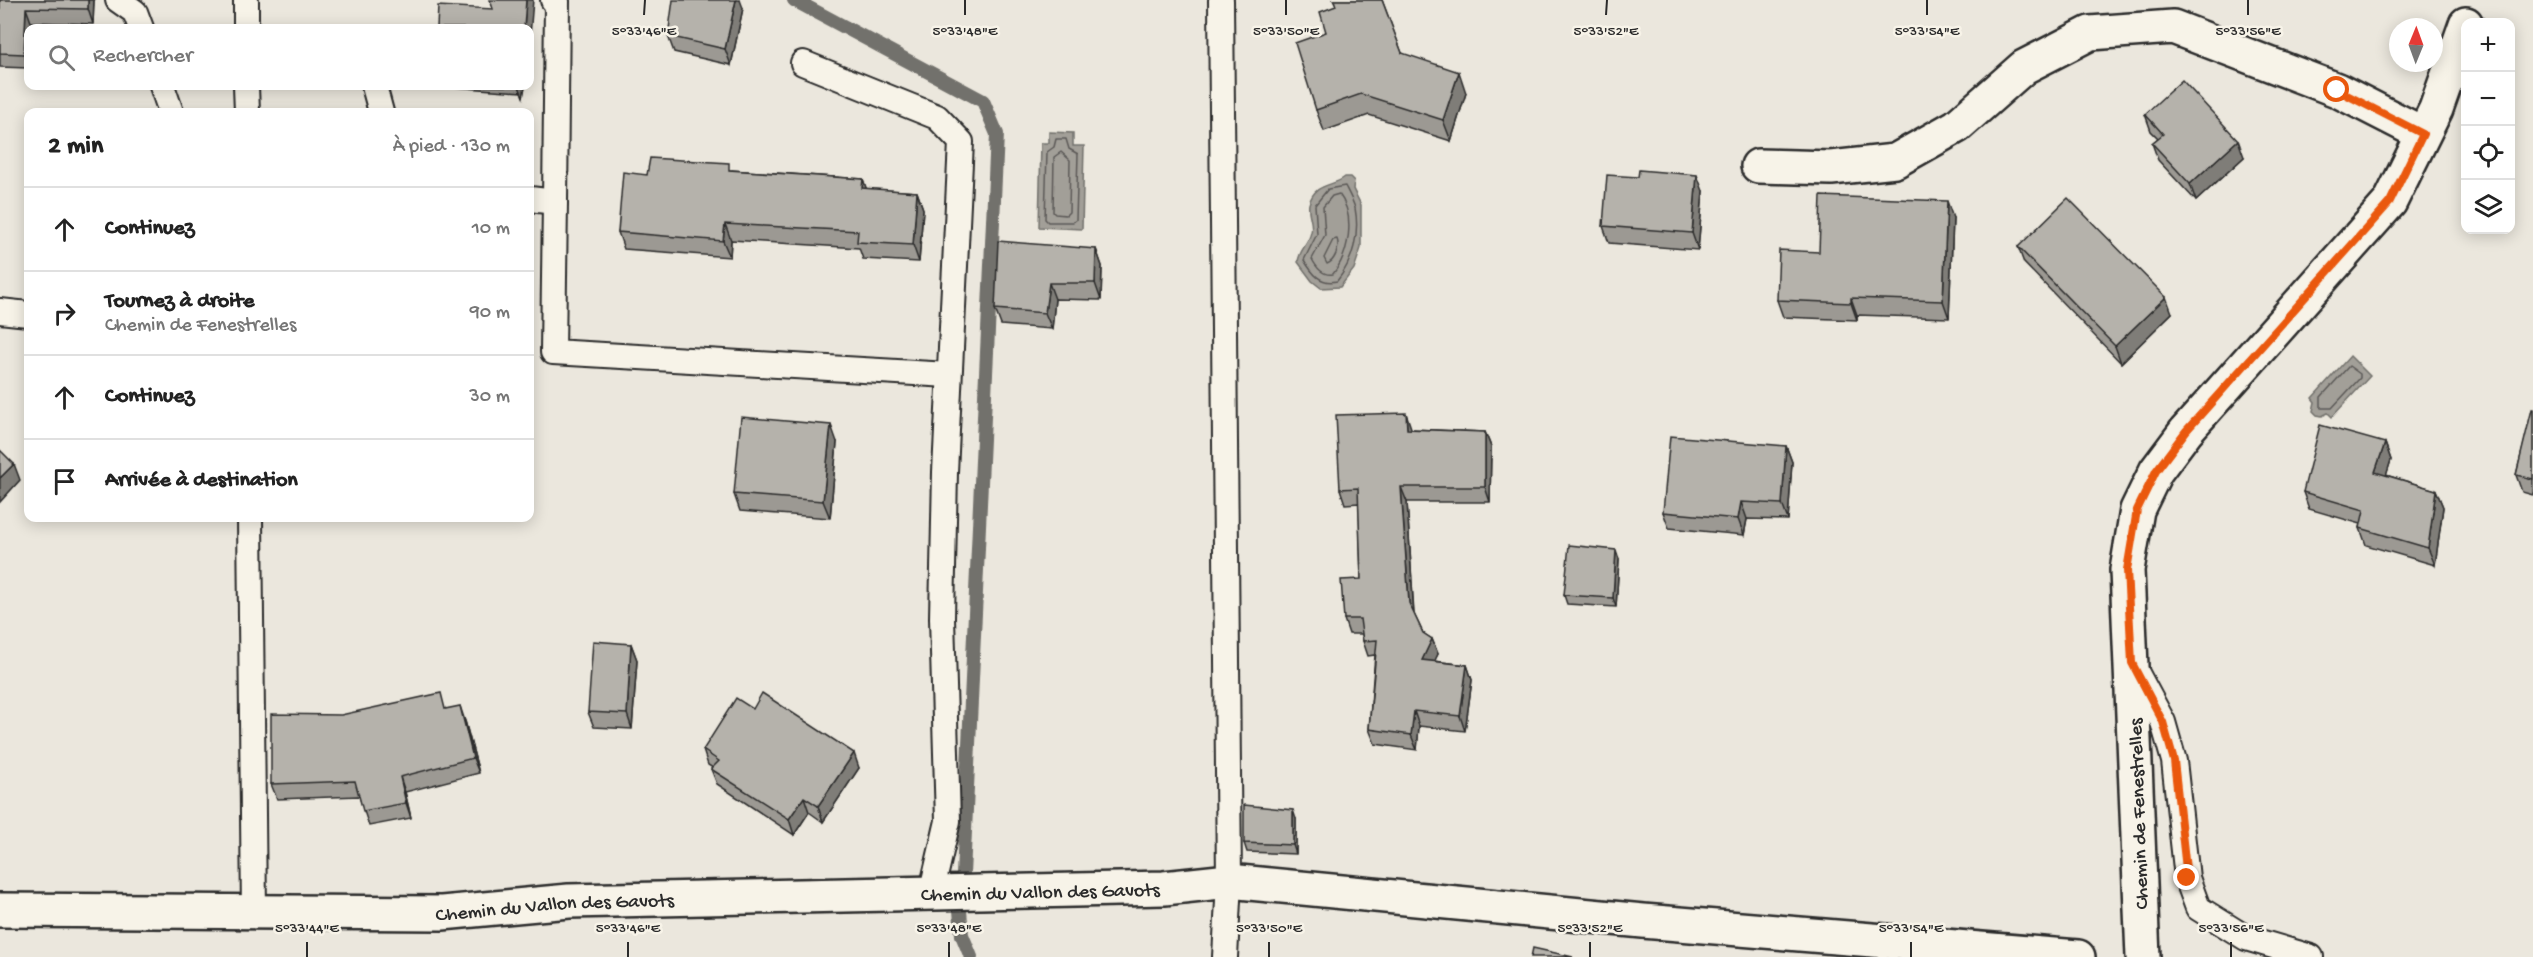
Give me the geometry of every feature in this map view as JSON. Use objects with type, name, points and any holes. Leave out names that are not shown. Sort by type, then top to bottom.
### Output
[{"type":"street","name":"Chemin de Fenestrelles","points":[[2468,18],[2474,0]]},
{"type":"street","points":[[1758,166],[1831,168],[1895,161],[1957,126],[2024,68],[2090,33],[2173,27],[2337,90],[2423,134]]},
{"type":"street","name":"Chemin de Fenestrelles","points":[[2143,957],[2127,570],[2137,510],[2156,471],[2186,431],[2390,202],[2436,109],[2461,37]]},
{"type":"street","name":"Chemin du Vallon des Gavots","points":[[0,910],[442,913],[569,901],[1164,888],[1229,881],[1643,921],[2078,957]]},
{"type":"lane","points":[[118,0],[135,12],[140,24]]},
{"type":"lane","points":[[246,0],[246,24]]},
{"type":"lane","points":[[553,0],[557,1],[553,352],[949,375]]},
{"type":"lane","points":[[1221,0],[1229,881],[1226,957]]},
{"type":"lane","points":[[803,63],[937,117],[961,142],[949,375],[942,618],[948,821],[931,894]]},
{"type":"lane","points":[[163,90],[170,108]]},
{"type":"lane","points":[[246,90],[247,108]]},
{"type":"lane","points":[[375,90],[380,108]]},
{"type":"lane","points":[[534,199],[555,202]]},
{"type":"lane","points":[[0,311],[24,314]]},
{"type":"lane","points":[[250,522],[254,913]]},
{"type":"lane","points":[[2132,663],[2163,722],[2174,761],[2187,878],[2198,908],[2246,938],[2311,957]]},
{"type":"water","points":[[1049,132],[1073,133],[1073,146],[1084,146],[1082,229],[1039,227],[1041,143],[1049,143]]},
{"type":"water","points":[[1350,177],[1354,181],[1353,189],[1361,205],[1361,248],[1354,269],[1340,287],[1321,288],[1312,281],[1298,262],[1312,229],[1309,204],[1315,192],[1320,188]]},
{"type":"water","points":[[2350,356],[2370,376],[2332,417],[2328,413],[2322,416],[2317,415],[2313,411],[2315,402],[2312,398]]},
{"type":"building","points":[[0,0],[88,0],[88,9],[26,8],[24,54],[0,53]]},
{"type":"building","points":[[490,0],[526,0],[524,24],[437,24],[438,6],[493,9]]},
{"type":"building","points":[[673,0],[736,0],[725,49],[668,36]]},
{"type":"building","points":[[1334,0],[1382,0],[1402,53],[1459,72],[1443,120],[1361,94],[1316,110],[1295,43],[1326,32],[1320,12],[1336,6]]},
{"type":"building","points":[[2182,80],[2238,140],[2190,184],[2152,143],[2163,134],[2145,114]]},
{"type":"building","points":[[650,158],[729,163],[729,170],[863,179],[862,188],[917,192],[913,245],[857,242],[858,231],[725,224],[723,241],[618,232],[623,172],[647,175]]},
{"type":"building","points":[[1639,170],[1697,175],[1692,233],[1603,226],[1607,175],[1638,177]]},
{"type":"building","points":[[1821,196],[1947,201],[1943,301],[1851,298],[1851,303],[1777,300],[1779,250],[1819,252]]},
{"type":"building","points":[[2068,198],[2166,297],[2115,346],[2018,247]]},
{"type":"building","points":[[998,241],[1096,249],[1095,283],[1049,283],[1045,313],[995,309]]},
{"type":"building","points":[[2533,409],[2533,479],[2516,475]]},
{"type":"building","points":[[1406,413],[1407,429],[1485,432],[1485,487],[1401,487],[1409,603],[1423,633],[1432,639],[1422,660],[1467,665],[1460,716],[1414,711],[1411,735],[1369,729],[1377,640],[1363,641],[1360,619],[1344,619],[1341,580],[1361,579],[1358,488],[1340,489],[1336,415]]},
{"type":"building","points":[[741,417],[831,425],[823,501],[734,494]]},
{"type":"building","points":[[2320,425],[2385,443],[2375,472],[2436,490],[2428,548],[2360,528],[2364,510],[2303,492]]},
{"type":"building","points":[[1670,436],[1786,446],[1782,504],[1741,502],[1738,519],[1663,512]]},
{"type":"building","points":[[0,450],[14,464],[0,478]]},
{"type":"building","points":[[1569,545],[1616,550],[1613,598],[1564,595]]},
{"type":"building","points":[[593,641],[631,644],[627,714],[588,712]]},
{"type":"building","points":[[441,693],[445,709],[460,706],[473,758],[400,777],[406,803],[363,811],[355,781],[271,784],[271,714],[341,715]]},
{"type":"building","points":[[762,693],[854,753],[818,806],[804,797],[789,819],[711,769],[719,761],[703,750],[736,698],[753,709]]},
{"type":"building","points":[[1244,805],[1293,810],[1293,845],[1244,843]]},
{"type":"building","points":[[1533,948],[1573,957],[1531,957]]},
{"type":"waterway","points":[[794,0],[983,101],[997,134],[963,875]]},
{"type":"waterway","points":[[960,910],[962,935],[971,957]]},
{"type":"route","points":[[2187,878],[2174,761],[2163,722],[2132,663],[2127,570],[2137,510],[2156,471],[2186,431],[2390,202],[2423,134],[2337,90]]}]
